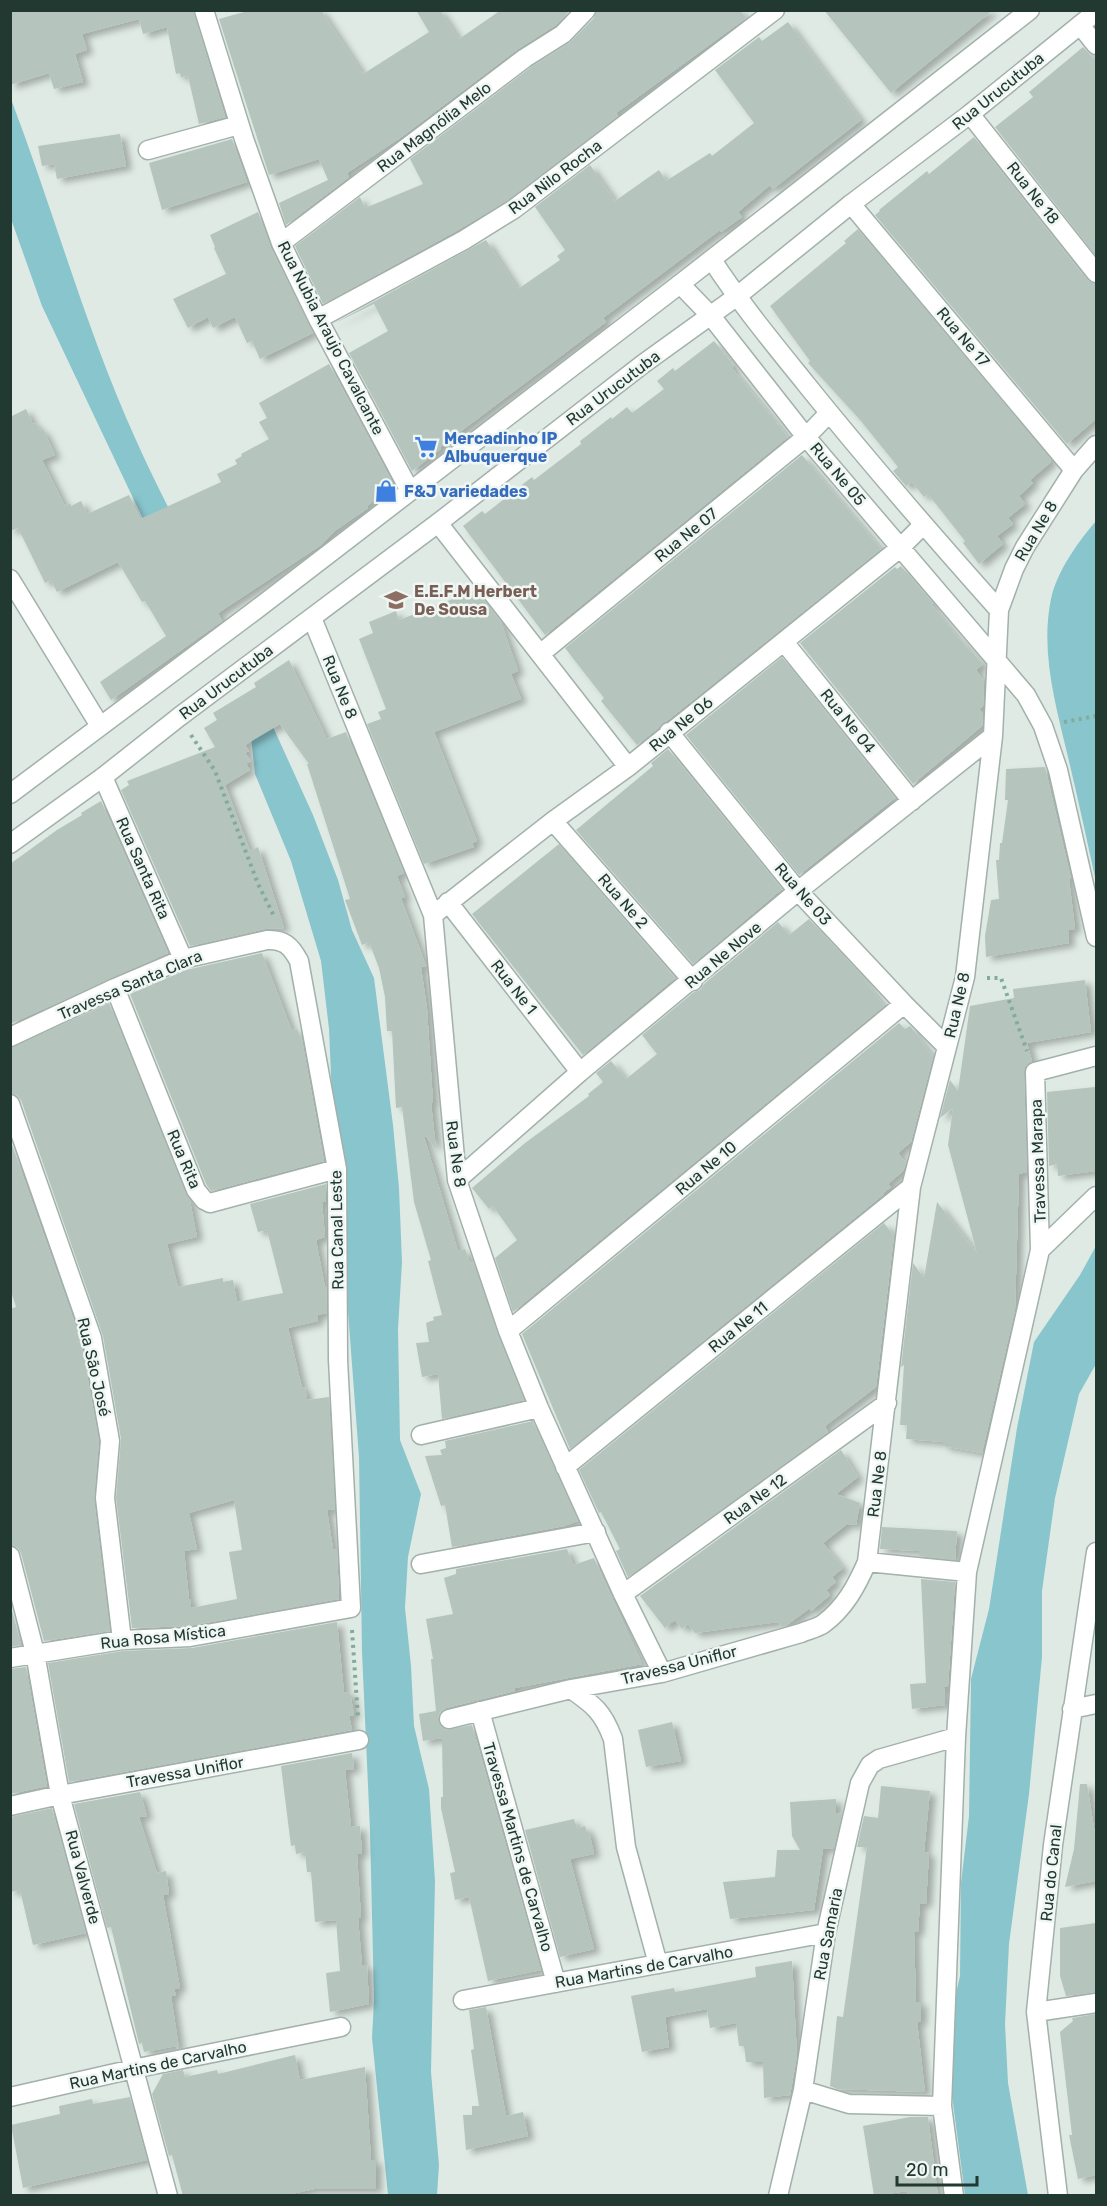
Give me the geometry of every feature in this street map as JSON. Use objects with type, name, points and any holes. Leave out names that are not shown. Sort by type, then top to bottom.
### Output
[{"type":"street","name":"Rua Magnólia Melo","points":[[281,243],[525,58],[563,34],[586,10]]},
{"type":"street","name":"Rua Nilo Rocha","points":[[318,319],[406,272],[514,209],[775,10]]},
{"type":"street","points":[[10,794],[253,612],[712,260],[1030,10]]},
{"type":"street","name":"Rua Nubia Araujo Cavalcante","points":[[206,11],[239,125],[281,243],[318,319],[410,491]]},
{"type":"street","name":"Rua Urucutuba","points":[[10,844],[103,777],[178,717],[438,523],[643,364],[736,297],[1096,12]]},
{"type":"street","points":[[1080,25],[1096,45]]},
{"type":"street","name":"Rua Ne 18","points":[[970,114],[1096,273]]},
{"type":"street","points":[[148,150],[239,125]]},
{"type":"street","name":"Rua Ne 17","points":[[852,204],[1074,470]]},
{"type":"street","name":"Rua Ne 05","points":[[712,260],[736,297],[829,413],[922,525],[999,610]]},
{"type":"street","name":"Rua Ne 05","points":[[680,284],[711,316],[806,437],[1026,695],[1043,726],[1058,770],[1096,937]]},
{"type":"street","name":"Rua Ne 07","points":[[540,654],[806,437],[829,413]]},
{"type":"street","name":"Rua Ne 8","points":[[857,1587],[867,1562],[912,1187],[965,977],[993,736],[999,610],[1025,547],[1074,470],[1096,445]]},
{"type":"street","points":[[438,523],[628,767]]},
{"type":"street","name":"Rua Ne 06","points":[[433,915],[553,821],[628,767],[900,548],[922,525]]},
{"type":"street","points":[[10,579],[100,726]]},
{"type":"street","name":"Rua Ne 8","points":[[312,618],[433,915],[457,1180],[508,1331],[539,1408],[623,1594],[662,1673]]},
{"type":"street","name":"Rua Ne 04","points":[[784,642],[912,801]]},
{"type":"street","name":"Rua Ne 03","points":[[669,732],[798,891],[947,1047]]},
{"type":"street","name":"Rua Ne Nove","points":[[457,1180],[580,1072],[693,981],[798,891],[993,736]]},
{"type":"street","name":"Rua Santa Rita","points":[[103,777],[183,959]]},
{"type":"street","name":"Rua Ne 2","points":[[553,821],[693,981]]},
{"type":"street","name":"Rua Ne 1","points":[[448,902],[580,1072]]},
{"type":"street","name":"Travessa Santa Clara","points":[[10,1037],[115,987],[183,959],[267,940],[287,943]]},
{"type":"street","name":"Rua Canal Leste","points":[[287,943],[299,961],[337,1169],[338,1360],[351,1608]]},
{"type":"street","name":"Rua Rita","points":[[115,987],[196,1190],[204,1200],[210,1203],[337,1169]]},
{"type":"street","name":"Rua Ne 10","points":[[508,1331],[904,1004]]},
{"type":"street","points":[[1035,1072],[1096,1056]]},
{"type":"street","name":"Travessa Marapa","points":[[954,2196],[942,2106],[956,1737],[967,1572],[1040,1250],[1035,1072]]},
{"type":"street","name":"Rua São José","points":[[10,1104],[92,1338],[110,1441],[105,1498],[122,1640]]},
{"type":"street","name":"Rua Ne 11","points":[[565,1467],[912,1187]]},
{"type":"street","points":[[1040,1250],[1096,1196]]},
{"type":"street","name":"Rua Ne 12","points":[[623,1594],[887,1403]]},
{"type":"street","points":[[421,1435],[539,1408]]},
{"type":"street","points":[[421,1564],[596,1532]]},
{"type":"street","name":"Rua do Canal","points":[[1058,2196],[1036,2012],[1053,1845],[1096,1552]]},
{"type":"street","name":"Rua Valverde","points":[[10,1556],[35,1653],[60,1795],[168,2196]]},
{"type":"street","points":[[867,1562],[967,1572]]},
{"type":"street","name":"Travessa Uniflor","points":[[449,1719],[571,1689],[662,1673],[801,1633],[822,1624],[840,1608],[857,1587]]},
{"type":"street","name":"Rua Rosa Mística","points":[[10,1658],[122,1640],[190,1637],[351,1608]]},
{"type":"street","points":[[571,1689],[598,1708],[607,1722],[613,1739],[626,1847],[658,1964]]},
{"type":"street","points":[[1072,1709],[1096,1704]]},
{"type":"street","name":"Travessa Martins de Carvalho","points":[[480,1711],[556,1983]]},
{"type":"street","name":"Rua Samaria","points":[[778,2196],[803,2090],[825,1933],[864,1772],[879,1759],[956,1737]]},
{"type":"street","name":"Travessa Uniflor","points":[[10,1806],[359,1740]]},
{"type":"street","name":"Rua Martins de Carvalho","points":[[463,2000],[825,1933]]},
{"type":"street","points":[[1036,2012],[1096,2003]]},
{"type":"street","name":"Rua Martins de Carvalho","points":[[10,2097],[133,2069],[342,2027]]},
{"type":"street","points":[[803,2090],[849,2104],[942,2106]]},
{"type":"path","points":[[1055,723],[1096,716]]},
{"type":"path","points":[[178,717],[215,771],[258,884],[287,943]]},
{"type":"path","points":[[965,977],[1001,978],[1035,1072]]},
{"type":"path","points":[[351,1608],[359,1740]]},
{"type":"water","points":[[11,99],[101,356],[136,440],[198,566],[170,576],[42,306],[11,219]]},
{"type":"water","points":[[1096,521],[1096,882],[1054,699],[1047,639],[1051,599],[1058,578],[1075,548]]},
{"type":"water","points":[[269,718],[313,815],[338,880],[352,930],[374,978],[393,1125],[399,1188],[402,1262],[398,1329],[400,1440],[421,1494],[408,1557],[405,1608],[414,1726],[429,1789],[435,1881],[431,2072],[439,2165],[437,2195],[388,2195],[372,2038],[374,2000],[370,1830],[362,1652],[359,1457],[332,1099],[329,1029],[321,961],[291,861],[255,774],[251,737]]},
{"type":"water","points":[[1096,1246],[1096,1364],[1079,1394],[1055,1498],[1042,1591],[1042,1657],[1029,1794],[1009,1944],[1005,2024],[1008,2083],[1028,2195],[965,2195],[945,2042],[960,1976],[961,1883],[969,1816],[971,1679],[989,1609],[1017,1428],[1034,1342],[1080,1275]]},
{"type":"building","points":[[10,10],[193,10],[225,117],[199,124],[188,76],[181,77],[180,73],[176,74],[167,27],[143,34],[139,19],[82,34],[87,50],[75,54],[83,82],[54,89],[49,73],[10,85]]},
{"type":"building","points":[[251,10],[321,10],[363,74],[429,32],[416,10],[440,10],[459,39],[501,10],[570,10],[556,25],[518,49],[400,138],[347,173],[349,177],[286,225],[279,203],[328,180],[319,159],[269,175],[219,19]]},
{"type":"building","points":[[597,10],[740,10],[746,18],[616,113],[618,116],[508,200],[323,304],[295,246],[360,197],[365,208],[423,184],[410,159],[531,67],[569,43],[594,18]]},
{"type":"building","points":[[824,10],[993,10],[891,93]]},
{"type":"building","points":[[788,22],[861,120],[773,189],[770,185],[738,212],[742,217],[721,232],[720,230],[603,318],[606,322],[440,447],[441,449],[412,471],[349,353],[388,331],[374,304],[333,324],[486,240],[518,289],[560,260],[557,256],[565,250],[535,207],[590,165],[615,201],[659,170],[666,181],[710,153],[712,156],[754,123],[715,70],[759,37],[762,41]]},
{"type":"building","points":[[1083,47],[1096,61],[1096,256],[995,127],[1033,97],[1029,92]]},
{"type":"building","points":[[120,134],[126,166],[57,179],[54,164],[42,166],[38,146]]},
{"type":"building","points":[[974,137],[1087,280],[1096,284],[1096,419],[1067,444],[875,215],[927,171],[929,174]]},
{"type":"building","points":[[232,139],[247,182],[162,210],[149,163]]},
{"type":"building","points":[[258,212],[271,248],[313,333],[260,359],[252,341],[247,343],[235,317],[213,328],[208,317],[188,328],[173,299],[226,274],[210,235]]},
{"type":"building","points":[[858,229],[1050,458],[1051,462],[1030,480],[1033,483],[1019,496],[1025,504],[1008,518],[1013,524],[997,536],[1003,544],[979,564],[963,543],[965,541],[928,494],[924,497],[912,482],[906,486],[893,471],[898,467],[861,421],[808,363],[810,361],[770,306],[846,243],[844,241]]},
{"type":"building","points":[[714,341],[734,366],[732,368],[788,437],[545,635],[463,526],[482,511],[485,514],[532,477],[534,480],[581,444],[580,441],[611,417],[612,419],[627,407],[632,413],[664,389],[657,381],[673,368],[675,371]]},
{"type":"building","points":[[329,364],[393,484],[380,493],[381,495],[367,506],[368,508],[336,530],[321,545],[218,613],[222,621],[111,700],[100,682],[166,636],[118,562],[57,592],[51,580],[45,583],[18,528],[10,531],[10,417],[26,409],[33,424],[36,423],[40,431],[43,429],[55,455],[42,460],[65,506],[81,501],[87,514],[129,495],[140,519],[221,482],[217,474],[237,464],[235,460],[242,456],[241,454],[269,439],[259,422],[267,418],[259,403]]},
{"type":"building","points":[[802,455],[881,549],[637,745],[601,701],[604,698],[565,648]]},
{"type":"building","points":[[901,566],[933,603],[931,604],[955,634],[983,664],[976,670],[984,681],[983,706],[979,709],[983,714],[982,726],[913,784],[800,643],[895,567],[897,569]]},
{"type":"building","points":[[476,590],[501,622],[518,671],[511,674],[521,699],[434,732],[477,841],[472,843],[474,847],[424,864],[367,724],[381,719],[378,712],[386,709],[359,639],[373,633],[369,622],[396,611],[399,620]]},
{"type":"building","points":[[782,657],[895,798],[799,875],[686,735]]},
{"type":"building","points":[[289,660],[327,739],[346,732],[404,873],[397,876],[405,897],[401,898],[426,966],[421,967],[427,1009],[433,1103],[431,1103],[436,1149],[423,1133],[458,1251],[465,1249],[470,1263],[473,1262],[498,1335],[524,1400],[442,1419],[438,1374],[422,1377],[416,1343],[429,1342],[426,1323],[434,1320],[433,1317],[442,1315],[428,1261],[431,1260],[414,1202],[402,1107],[396,1108],[392,1031],[387,1031],[385,997],[379,968],[369,942],[362,945],[345,900],[350,899],[307,764],[309,764],[280,724],[245,745],[249,751],[245,753],[251,761],[246,764],[250,770],[225,785],[250,851],[258,847],[284,928],[265,929],[190,946],[121,790],[129,785],[127,781],[215,747],[204,728],[217,720],[213,713],[256,687],[254,683]]},
{"type":"building","points":[[668,749],[782,889],[693,964],[576,830],[653,766],[651,763]]},
{"type":"building","points":[[1045,767],[1071,879],[1069,879],[1075,929],[1068,930],[1069,943],[986,957],[985,936],[991,900],[999,899],[996,860],[999,860],[1008,800],[1005,800],[1006,769]]},
{"type":"building","points":[[101,801],[168,953],[10,1024],[10,864]]},
{"type":"building","points":[[559,844],[675,978],[583,1055],[472,914]]},
{"type":"building","points":[[809,919],[857,970],[884,1006],[513,1312],[495,1258],[517,1240],[493,1206],[489,1209],[472,1188],[525,1143],[589,1096],[588,1094],[603,1082],[596,1073],[611,1061],[626,1079],[657,1054],[642,1035],[694,992],[700,990],[704,984],[778,922],[789,935]]},
{"type":"building","points":[[262,953],[292,1031],[297,1029],[302,1040],[324,1161],[211,1191],[206,1184],[130,994],[186,970]]},
{"type":"building","points":[[1085,980],[1091,1032],[1027,1043],[1032,1061],[1025,1067],[1024,1072],[1027,1172],[1019,1174],[1015,1310],[982,1453],[943,1446],[943,1442],[906,1439],[907,1425],[900,1425],[904,1365],[901,1367],[913,1263],[924,1278],[937,1202],[977,1253],[948,1145],[953,1108],[940,1118],[950,1080],[958,1091],[970,1006],[1014,998],[1013,989]]},
{"type":"building","points":[[109,1003],[190,1201],[197,1237],[167,1244],[178,1287],[223,1278],[223,1282],[233,1280],[237,1302],[283,1293],[267,1230],[258,1232],[250,1204],[326,1184],[326,1202],[322,1202],[325,1237],[316,1240],[326,1286],[327,1313],[317,1315],[318,1321],[288,1328],[307,1400],[329,1397],[335,1509],[327,1510],[333,1549],[337,1549],[339,1599],[189,1626],[132,1628],[116,1498],[121,1439],[103,1336],[21,1100],[17,1095],[10,1093],[10,1048]],"holes":[[[234,1500],[242,1550],[229,1552],[237,1599],[191,1608],[184,1551],[197,1549],[189,1513]]]},
{"type":"building","points":[[899,1023],[905,1029],[910,1026],[912,1028],[933,1057],[911,1142],[898,1153],[906,1163],[903,1171],[888,1184],[891,1187],[570,1449],[522,1334]]},
{"type":"building","points":[[1095,1087],[1096,1171],[1058,1176],[1057,1164],[1049,1166],[1047,1092]]},
{"type":"building","points":[[10,1139],[81,1341],[99,1441],[94,1499],[110,1631],[44,1641],[21,1553],[18,1548],[10,1545],[10,1309],[16,1307],[10,1288]]},
{"type":"building","points":[[884,1223],[894,1236],[876,1387],[825,1426],[828,1432],[628,1577],[616,1551],[620,1549],[601,1512],[599,1513],[579,1470]]},
{"type":"building","points":[[533,1421],[578,1521],[564,1526],[452,1547],[445,1505],[441,1506],[425,1456],[442,1455],[440,1450],[446,1448],[445,1441]]},
{"type":"building","points":[[841,1450],[858,1477],[836,1494],[860,1503],[856,1525],[847,1524],[823,1543],[843,1568],[832,1577],[836,1582],[826,1590],[830,1595],[811,1611],[810,1608],[782,1627],[778,1622],[695,1633],[688,1624],[682,1629],[675,1620],[665,1628],[640,1596]]},
{"type":"building","points":[[882,1527],[957,1531],[955,1560],[919,1556],[919,1551],[880,1549]]},
{"type":"building","points":[[567,1549],[573,1565],[594,1558],[642,1664],[515,1688],[515,1691],[446,1708],[438,1716],[441,1726],[446,1730],[472,1725],[541,1970],[488,1981],[469,1897],[455,1900],[450,1873],[455,1872],[441,1808],[441,1797],[443,1797],[442,1738],[423,1741],[419,1714],[436,1711],[431,1659],[433,1659],[426,1619],[453,1614],[444,1578],[456,1574],[456,1569]]},
{"type":"building","points":[[921,1579],[955,1582],[948,1686],[944,1687],[945,1705],[912,1709],[910,1684],[926,1683]]},
{"type":"building","points":[[10,1603],[21,1645],[10,1647]]},
{"type":"building","points":[[337,1622],[344,1693],[350,1692],[354,1715],[349,1716],[352,1730],[69,1782],[48,1663],[123,1651],[192,1648]]},
{"type":"building","points":[[26,1667],[47,1786],[10,1794],[10,1669]]},
{"type":"building","points":[[672,1722],[681,1761],[646,1767],[638,1730]]},
{"type":"building","points":[[352,1753],[354,1769],[345,1770],[351,1827],[360,1826],[362,1854],[357,1854],[361,1918],[358,1918],[362,1965],[367,1965],[369,2004],[330,2012],[326,1973],[340,1971],[336,1920],[315,1922],[311,1872],[307,1872],[305,1852],[296,1854],[295,1845],[291,1846],[281,1766]]},
{"type":"building","points":[[1080,1784],[1087,1784],[1096,1841],[1096,1881],[1065,1887],[1074,1849]]},
{"type":"building","points":[[881,1786],[930,1791],[924,1852],[929,1853],[926,1904],[920,1903],[918,1932],[914,1932],[916,2002],[921,2002],[921,2022],[917,2021],[925,2092],[837,2089],[830,2086],[837,2016],[843,2017],[867,1847],[857,1847],[864,1816],[878,1818]]},
{"type":"building","points":[[140,1792],[147,1816],[139,1817],[157,1873],[166,1871],[169,1894],[163,1895],[180,1988],[174,1989],[176,1995],[171,1996],[179,2048],[176,2049],[177,2046],[144,2052],[142,2043],[139,2044],[111,1927],[107,1928],[74,1804]]},
{"type":"building","points":[[836,1799],[836,1813],[842,1814],[834,1848],[823,1849],[814,1910],[730,1919],[723,1882],[775,1877],[777,1850],[800,1850],[792,1836],[790,1802]]},
{"type":"building","points":[[52,1808],[86,1933],[33,1945],[20,1890],[10,1892],[10,1817]]},
{"type":"building","points":[[574,1819],[577,1828],[585,1826],[587,1832],[589,1831],[594,1854],[570,1859],[594,1949],[560,1957],[525,1830]]},
{"type":"building","points":[[1096,1923],[1096,1992],[1066,1996],[1060,1976],[1060,1928]]},
{"type":"building","points":[[792,1961],[797,2056],[790,2095],[764,2098],[763,2062],[746,2062],[744,2046],[739,2046],[736,2023],[710,2028],[707,2009],[665,2017],[669,2047],[642,2052],[631,1996],[674,1988],[675,1992],[756,1977],[755,1967]]},
{"type":"building","points":[[486,2007],[506,2116],[523,2112],[528,2136],[466,2150],[463,2115],[472,2115],[472,2106],[479,2106],[471,2050],[474,2049],[469,2010]]},
{"type":"building","points":[[1096,2014],[1096,2175],[1078,2179],[1069,2135],[1072,2135],[1060,2032],[1073,2021],[1072,2018]]},
{"type":"building","points":[[295,2055],[300,2080],[365,2067],[371,2160],[376,2160],[376,2189],[314,2189],[282,2196],[183,2196],[152,2094],[163,2074],[183,2070],[185,2077],[217,2070],[218,2074]]},
{"type":"building","points":[[130,2097],[147,2160],[23,2188],[11,2125],[60,2114],[59,2106],[92,2099],[93,2104]]},
{"type":"building","points":[[910,2117],[928,2117],[938,2196],[908,2196],[907,2191],[874,2196],[863,2126]]},
{"type":"place","name":"Mercadinho IP Albuquerque","points":[[426,447]]},
{"type":"place","name":"F&J variedades","points":[[386,491]]},
{"type":"place","name":"E.E.F.M Herbert De Sousa","points":[[396,600]]}]
